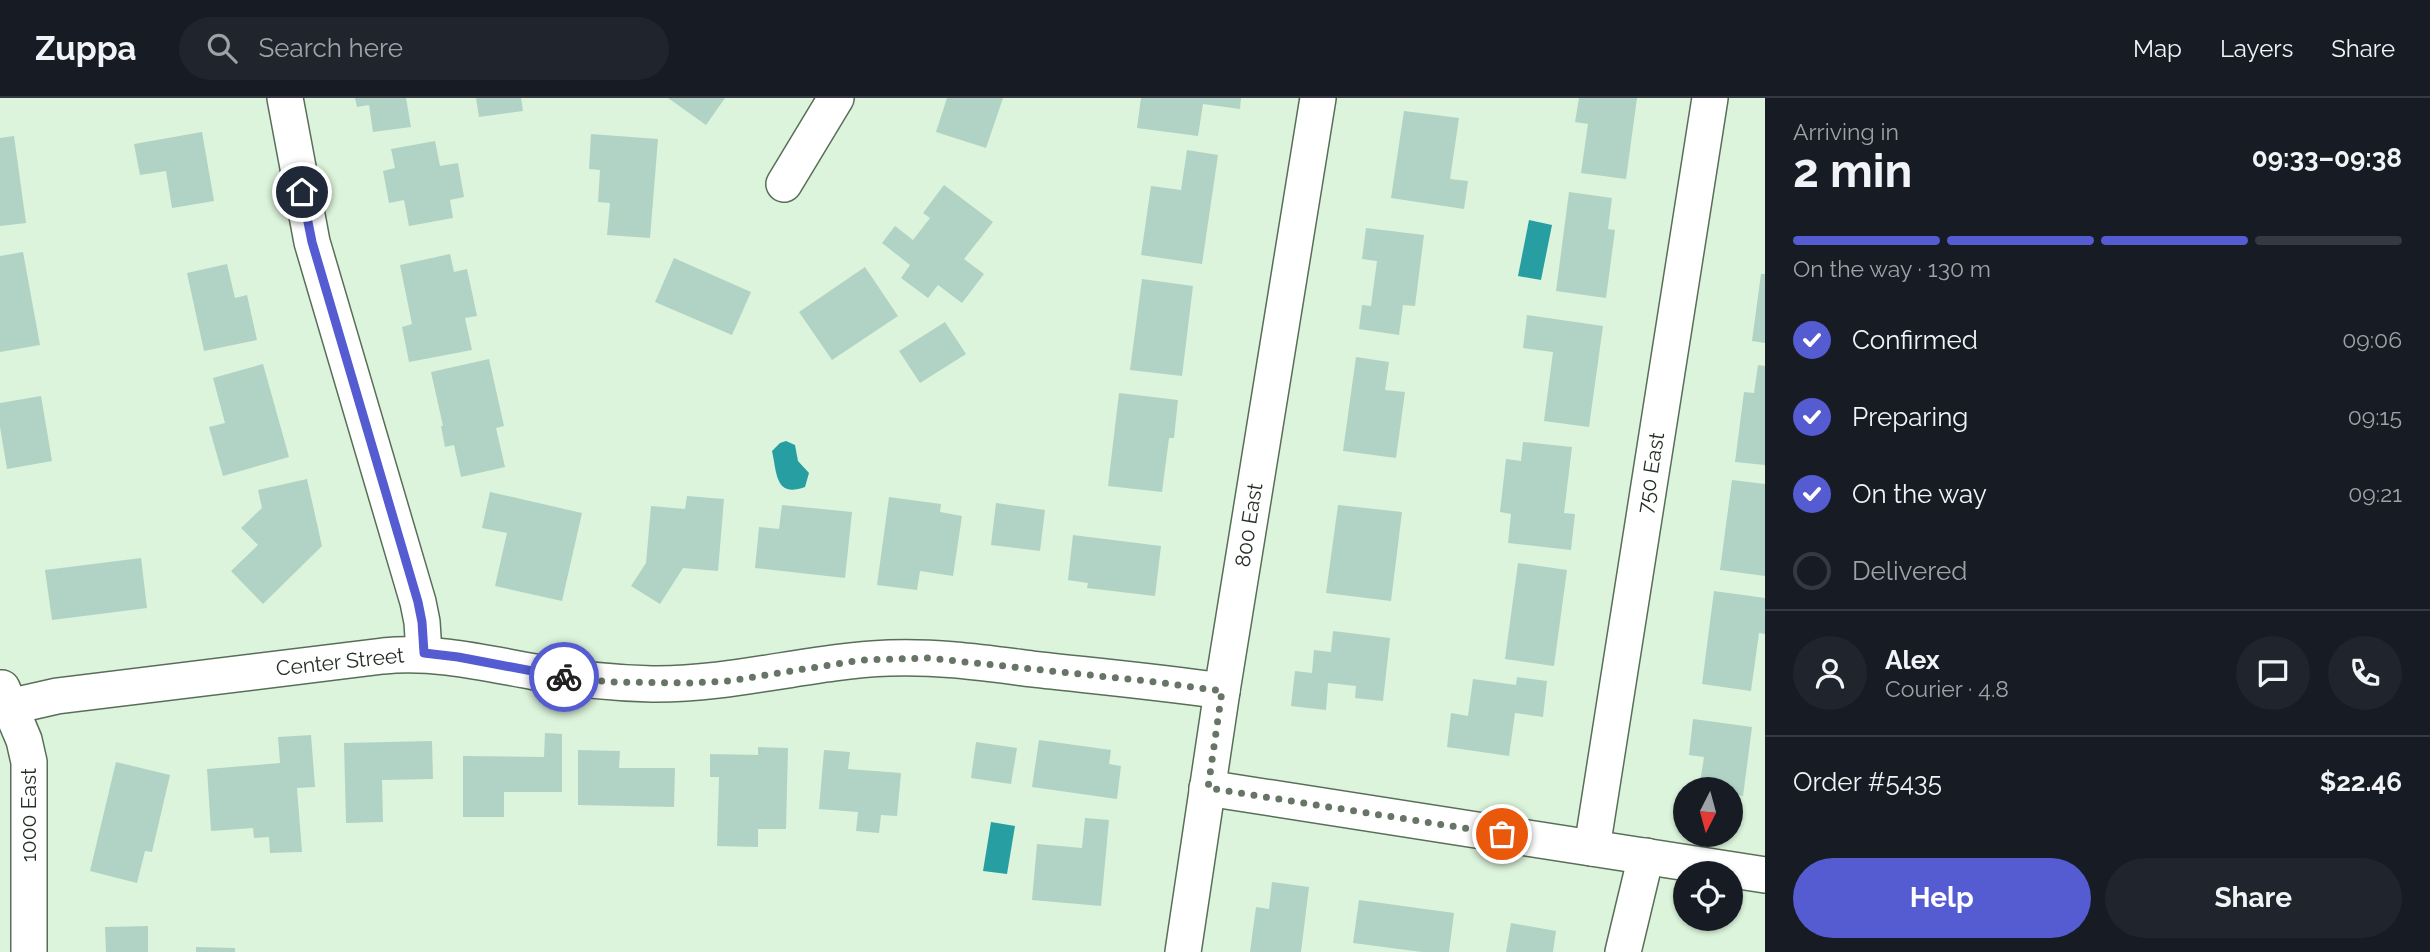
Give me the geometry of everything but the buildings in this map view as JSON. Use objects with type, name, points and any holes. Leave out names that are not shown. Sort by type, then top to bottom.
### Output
[{"type":"street","points":[[285,98],[312,242],[418,602],[424,653]]},
{"type":"street","points":[[784,184],[836,98]]},
{"type":"street","name":"800 East","points":[[1183,952],[1222,691],[1318,98]]},
{"type":"street","name":"750 East","points":[[1592,848],[1710,98]]},
{"type":"street","name":"Center Street","points":[[4,700],[424,653],[573,679],[652,684],[729,681],[827,664],[892,658],[962,661],[1222,691]]},
{"type":"street","name":"1000 East","points":[[4,700],[24,740],[29,762],[29,952]]},
{"type":"street","points":[[1208,788],[1765,875]]},
{"type":"street","points":[[1623,952],[1646,856]]},
{"type":"water","points":[[1529,220],[1552,225],[1541,280],[1518,276]]},
{"type":"water","points":[[786,441],[795,445],[798,461],[809,473],[805,487],[795,490],[788,489],[779,481],[772,451]]},
{"type":"water","points":[[991,822],[1015,826],[1007,874],[983,871]]},
{"type":"way so far","points":[[564,677],[652,684],[729,681],[861,660],[928,658],[1222,691],[1208,788],[1502,834]]},
{"type":"route","points":[[302,192],[312,242],[418,602],[424,653],[564,677]]}]
